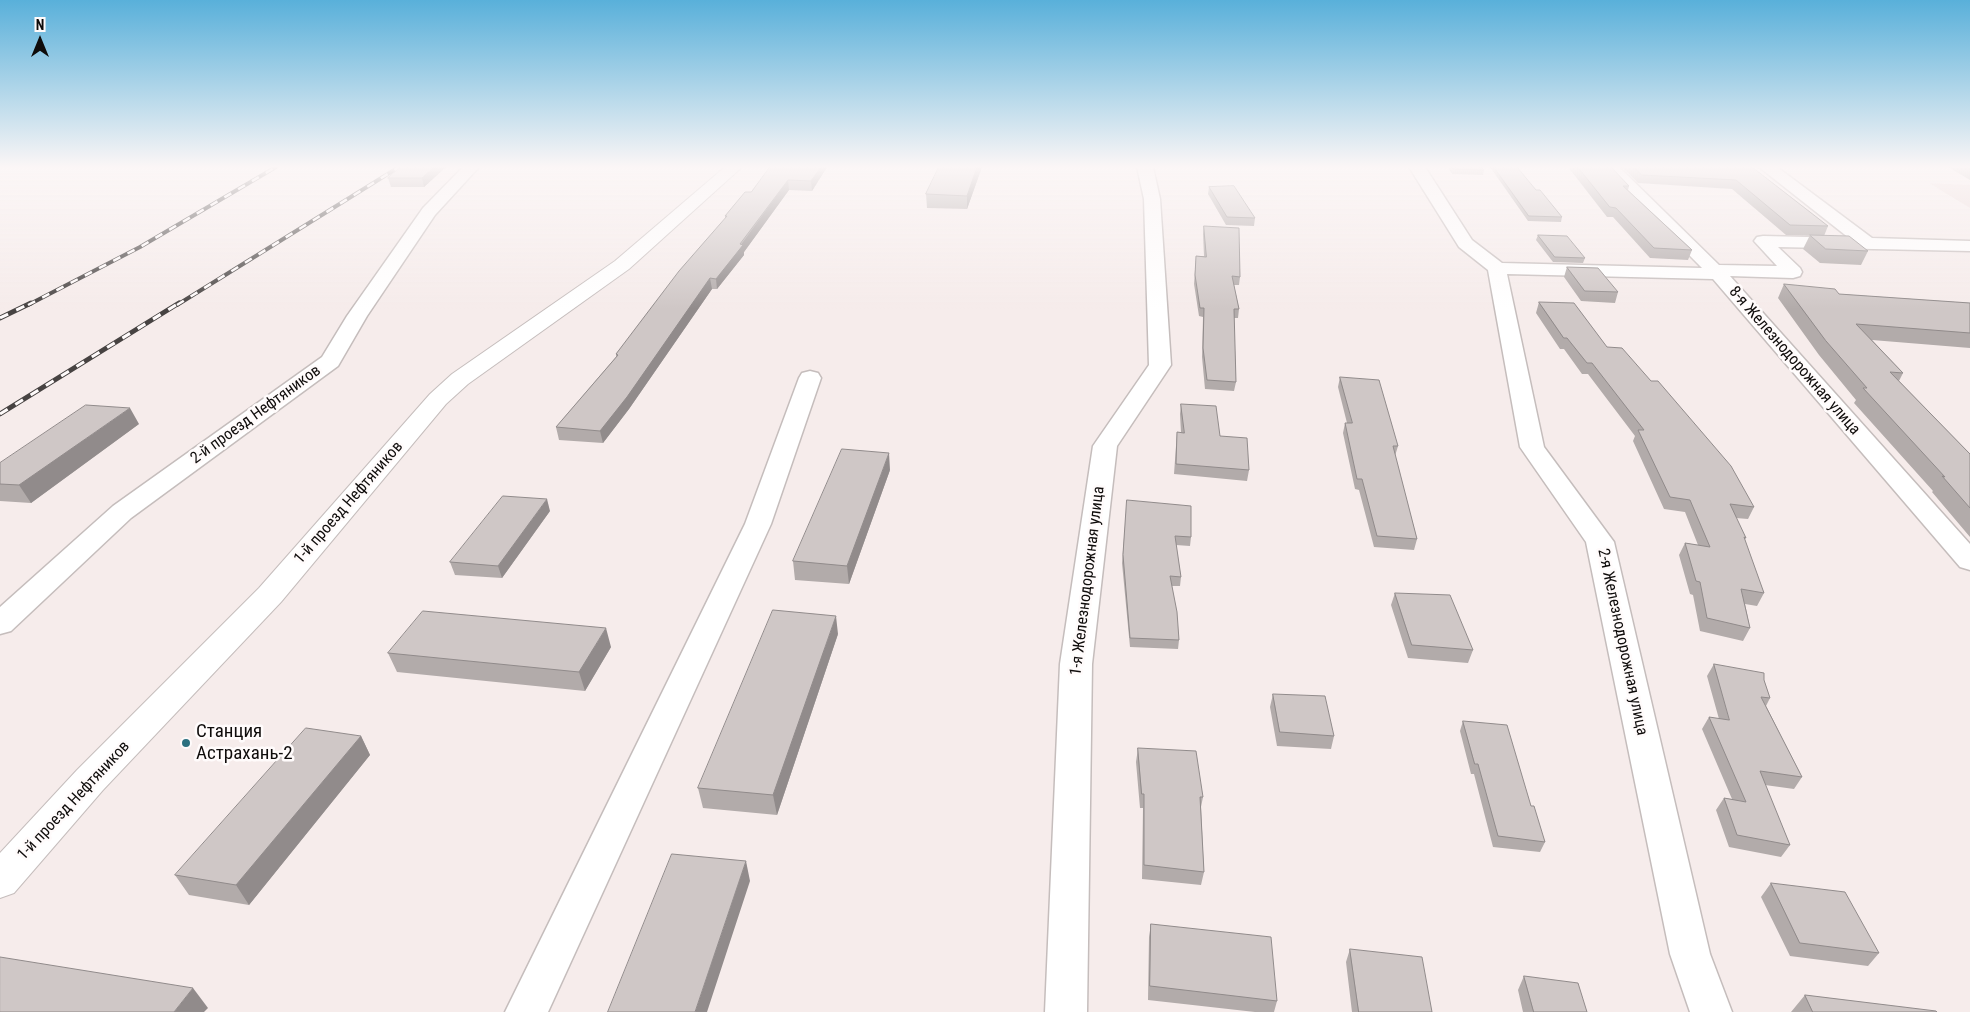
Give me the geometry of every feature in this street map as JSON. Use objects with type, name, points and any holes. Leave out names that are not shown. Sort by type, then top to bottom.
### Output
[{"type":"street","name":"2-й проезд Нефтяников","points":[[0,624],[122,512],[330,361],[357,316],[427,214]]},
{"type":"street","name":"1-й проезд Нефтяников","points":[[0,881],[90,780],[270,595],[438,399],[460,379],[622,265],[680,214]]},
{"type":"street","name":"1-я Железнодорожная улица","points":[[1066,1012],[1076,664],[1105,446],[1160,365],[1153,214]]},
{"type":"street","points":[[1447,214],[1465,243],[1497,268],[1793,272],[1762,241],[1970,246]]},
{"type":"street","name":"8-я Железнодорожная улица","points":[[1657,214],[1715,272],[1970,561]]},
{"type":"street","points":[[1829,214],[1868,244]]},
{"type":"street","name":"2-я Железнодорожная улица","points":[[1497,268],[1532,447],[1600,542],[1690,954],[1711,1012]]},
{"type":"street","points":[[526,1012],[758,524],[810,378]]},
{"type":"building","points":[[726,214],[762,214],[740,244],[743,245],[716,279],[710,278],[627,397],[600,431],[556,427],[618,355],[616,354],[679,271],[727,216],[725,216]]},
{"type":"building","points":[[1225,214],[1253,214],[1255,218],[1227,217]]},
{"type":"building","points":[[1528,214],[1560,214],[1562,217],[1529,216]]},
{"type":"building","points":[[1622,214],[1653,214],[1692,250],[1654,248]]},
{"type":"building","points":[[1777,214],[1813,214],[1828,226],[1790,225]]},
{"type":"building","points":[[1204,226],[1239,228],[1240,277],[1232,276],[1239,309],[1234,309],[1236,382],[1207,380],[1203,348],[1204,308],[1200,308],[1195,275],[1196,256],[1206,257]]},
{"type":"building","points":[[1538,235],[1567,236],[1585,258],[1555,257]]},
{"type":"building","points":[[1810,235],[1849,236],[1868,251],[1826,249]]},
{"type":"building","points":[[1567,267],[1598,268],[1618,292],[1585,291]]},
{"type":"building","points":[[1784,284],[1835,289],[1839,294],[1970,303],[1970,333],[1856,324],[1903,373],[1890,372],[1970,454],[1970,508],[1942,476],[1945,477],[1863,388],[1867,388],[1826,341]]},
{"type":"building","points":[[1539,302],[1574,303],[1607,347],[1622,348],[1651,381],[1658,381],[1731,466],[1754,507],[1730,504],[1746,538],[1744,537],[1764,593],[1741,589],[1750,628],[1707,618],[1700,582],[1696,581],[1685,543],[1710,547],[1690,500],[1670,497],[1638,430],[1644,430],[1592,363],[1587,363],[1567,338],[1564,338]]},
{"type":"building","points":[[1340,377],[1379,380],[1398,446],[1393,446],[1417,539],[1377,536],[1362,479],[1357,479],[1345,423],[1352,423]]},
{"type":"building","points":[[1181,404],[1216,406],[1220,436],[1247,438],[1249,470],[1176,464],[1177,432],[1184,433]]},
{"type":"building","points":[[86,405],[130,408],[19,485],[0,484],[0,463]]},
{"type":"building","points":[[842,449],[889,453],[847,566],[793,561]]},
{"type":"building","points":[[503,496],[547,499],[498,566],[450,562]]},
{"type":"building","points":[[1127,500],[1191,506],[1191,537],[1175,536],[1181,577],[1170,576],[1177,612],[1179,640],[1130,638],[1123,555]]},
{"type":"building","points":[[1395,593],[1450,595],[1473,650],[1412,645]]},
{"type":"building","points":[[773,610],[836,616],[773,795],[698,788]]},
{"type":"building","points":[[423,611],[606,628],[579,672],[388,653]]},
{"type":"building","points":[[1714,664],[1764,673],[1764,680],[1770,698],[1761,697],[1802,777],[1760,771],[1790,845],[1737,835],[1724,798],[1746,802],[1709,717],[1729,720]]},
{"type":"building","points":[[1273,694],[1325,696],[1334,736],[1280,732]]},
{"type":"building","points":[[1463,721],[1507,725],[1531,806],[1534,806],[1545,842],[1498,836],[1478,764],[1475,764]]},
{"type":"building","points":[[306,728],[361,736],[236,885],[175,875]]},
{"type":"building","points":[[1138,748],[1196,751],[1203,797],[1200,797],[1204,872],[1144,865],[1144,794],[1142,794]]},
{"type":"building","points":[[672,854],[746,861],[695,1012],[608,1012]]},
{"type":"building","points":[[1771,883],[1845,892],[1879,953],[1800,943]]},
{"type":"building","points":[[1151,924],[1271,937],[1277,1001],[1150,986]]},
{"type":"building","points":[[1350,949],[1422,957],[1432,1012],[1359,1012]]},
{"type":"building","points":[[0,957],[193,988],[174,1012],[0,1012]]},
{"type":"building","points":[[1524,976],[1578,983],[1587,1012],[1534,1012]]},
{"type":"building","points":[[1805,995],[1936,1011],[1937,1012],[1813,1012]]},
{"type":"railway","points":[[28,305],[140,247],[196,214]]},
{"type":"railway","points":[[177,305],[323,214]]},
{"type":"railway","points":[[0,318],[31,303]]},
{"type":"railway","points":[[0,414],[179,303]]},
{"type":"place","name":"Станция Астрахань-2","points":[[186,743]]}]
